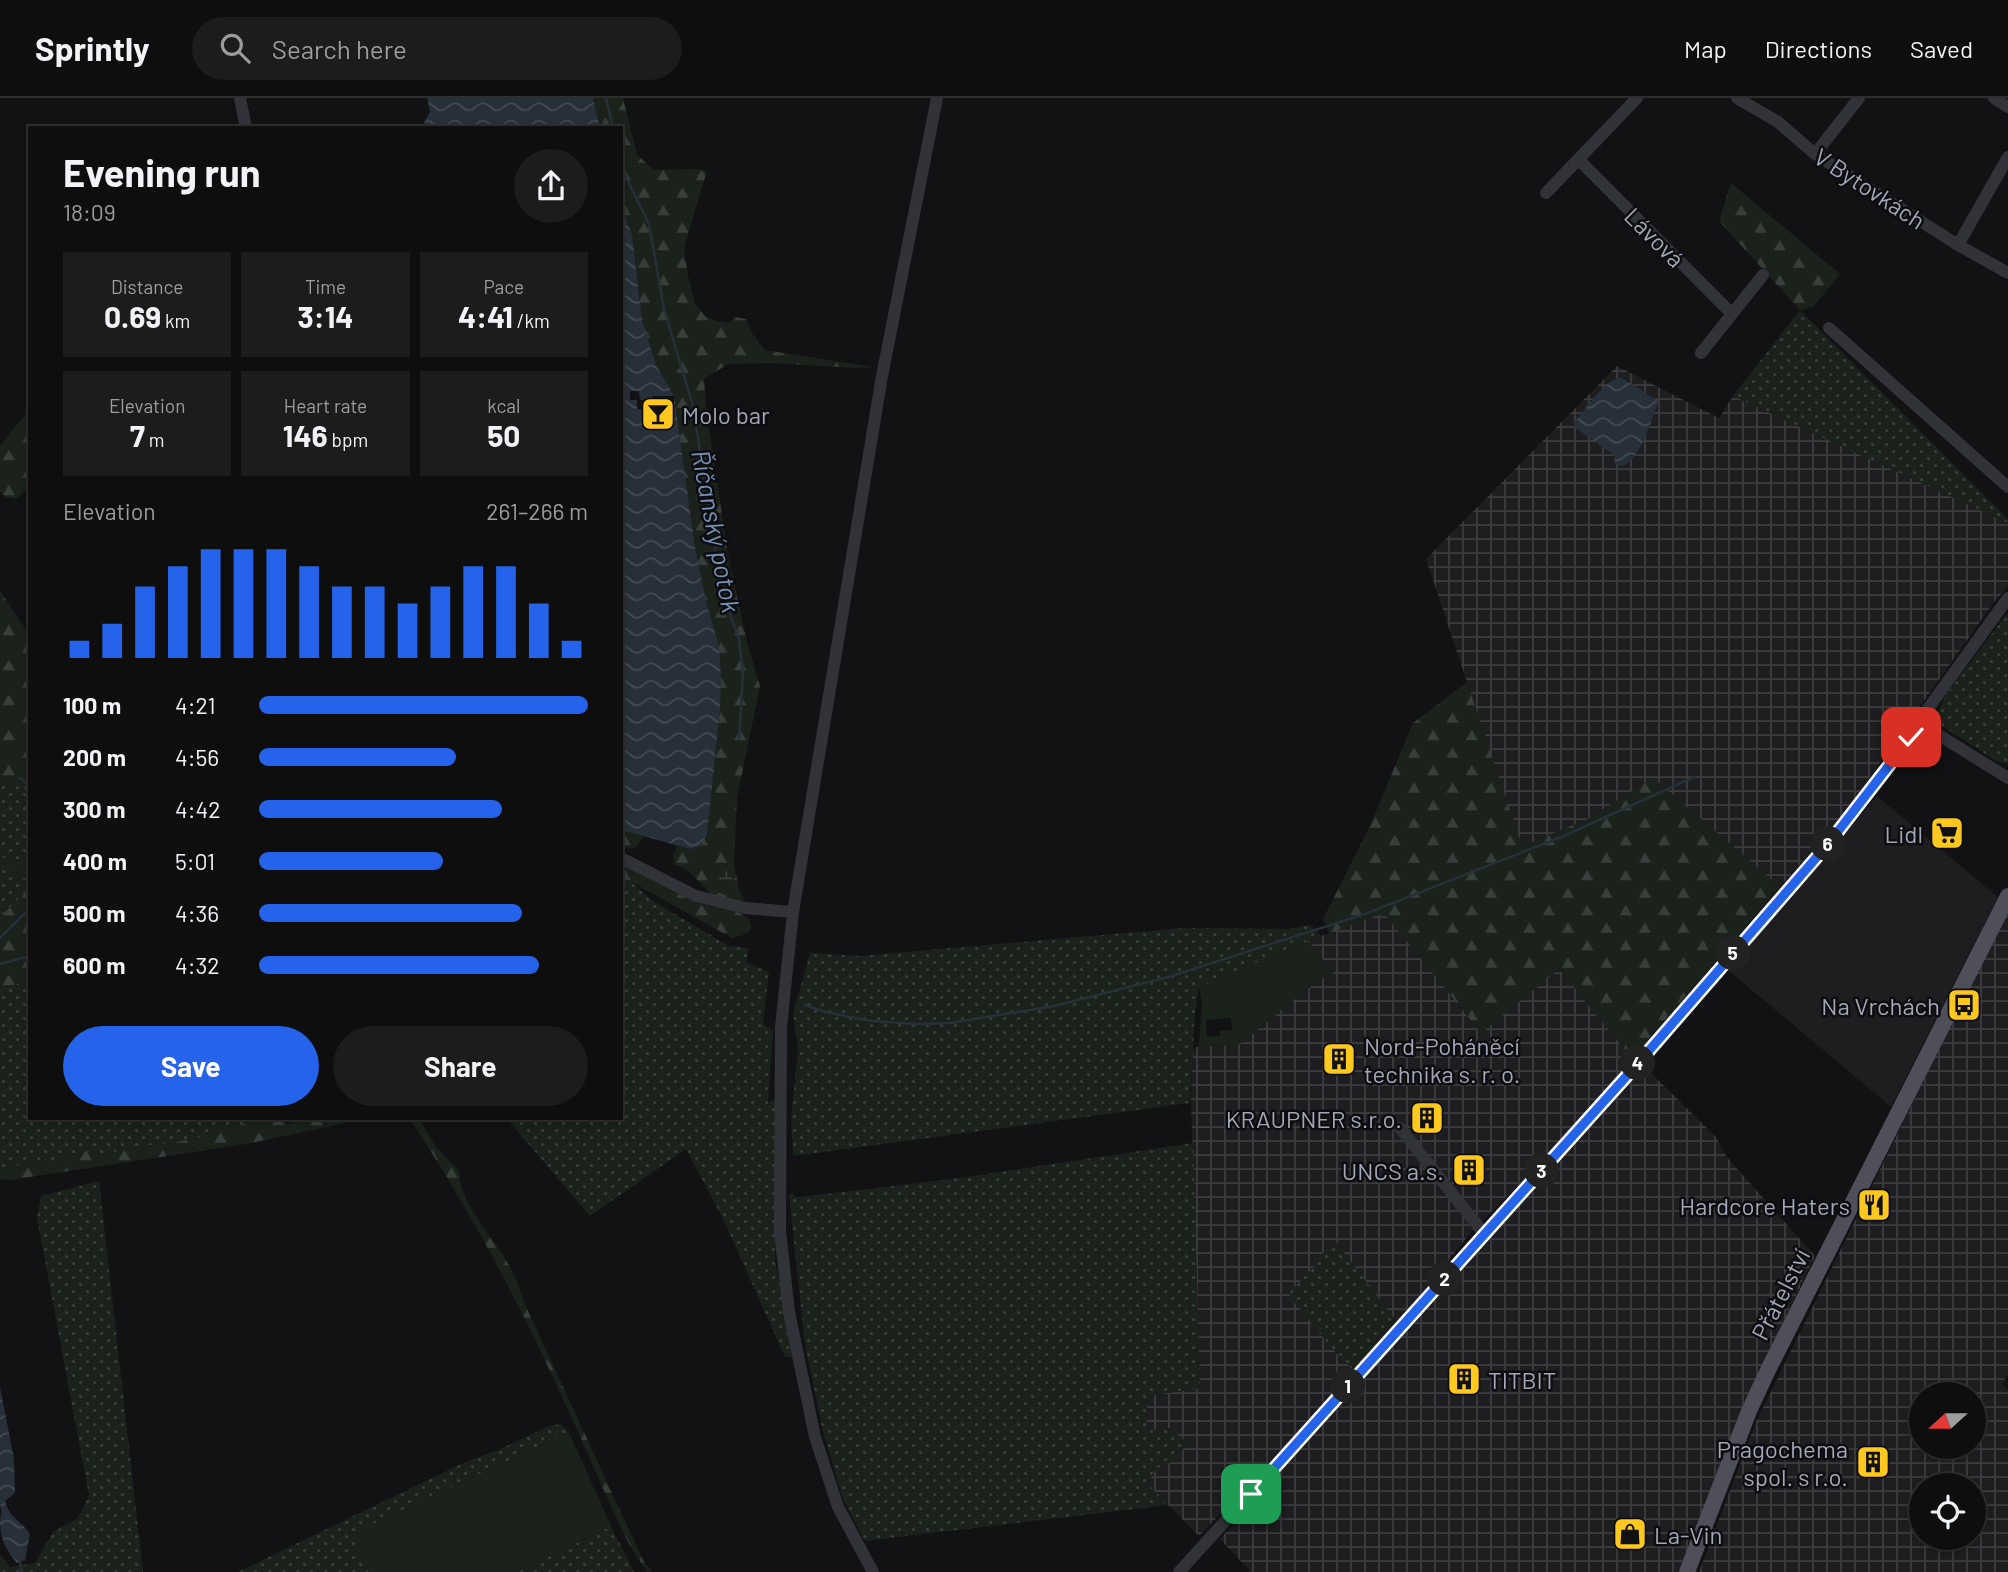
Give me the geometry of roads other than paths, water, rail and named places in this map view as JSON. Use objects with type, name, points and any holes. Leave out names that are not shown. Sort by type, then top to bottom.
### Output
[{"type":"main road","name":"Přátelství","points":[[1687,1572],[1749,1411],[1768,1370],[2008,895]]},
{"type":"street","points":[[240,98],[246,126]]},
{"type":"street","points":[[873,1572],[838,1507],[814,1437],[789,1312],[780,1231],[781,1027],[793,912],[882,376],[937,98]]},
{"type":"street","points":[[1546,193],[1637,98]]},
{"type":"street","name":"V Bytovkách","points":[[1737,98],[1778,122],[1815,154],[1958,245],[2008,273]]},
{"type":"street","points":[[1815,154],[1859,98]]},
{"type":"street","points":[[1994,98],[2008,107]]},
{"type":"street","points":[[1958,245],[2008,157]]},
{"type":"street","name":"Lávová","points":[[1579,160],[1732,314]]},
{"type":"street","points":[[1700,353],[1763,275]]},
{"type":"street","points":[[1829,328],[2008,487]]},
{"type":"street","points":[[1179,1572],[1485,1235],[1829,843],[1903,746],[1921,732],[1927,710],[2008,598]]},
{"type":"street","points":[[1921,732],[1942,737],[2008,778]]},
{"type":"street","points":[[623,859],[696,896],[745,908],[793,912]]},
{"type":"street","points":[[1400,1128],[1485,1235]]},
{"type":"water","points":[[427,98],[593,98],[600,126],[422,126],[430,112]]},
{"type":"water","points":[[623,211],[632,235],[642,320],[656,365],[674,396],[695,547],[719,647],[721,678],[707,835],[700,846],[690,849],[625,831]]},
{"type":"water","points":[[1620,377],[1658,401],[1640,447],[1623,466],[1615,464],[1614,455],[1574,427],[1575,421],[1607,384]]},
{"type":"water","points":[[0,1387],[14,1459],[15,1493],[5,1501],[12,1515],[30,1534],[25,1560],[17,1563],[4,1544],[0,1527]]},
{"type":"waterway","name":"Říčanský potok","points":[[606,98],[613,126]]},
{"type":"waterway","name":"Říčanský potok","points":[[623,171],[649,224],[664,309],[693,406],[716,556],[730,615],[739,638],[743,675],[739,739]]},
{"type":"waterway","points":[[804,1005],[872,1021],[950,1023],[1054,1006],[1168,977],[1365,914],[1566,835],[1694,777]]},
{"type":"waterway","points":[[20,778],[28,784]]},
{"type":"waterway","points":[[0,938],[28,910]]},
{"type":"waterway","name":"Říčanský potok","points":[[0,964],[28,957]]},
{"type":"waterway","points":[[20,1563],[22,1572]]},
{"type":"place","name":"Molo bar","points":[[658,414]]},
{"type":"place","name":"Lidl","points":[[1947,833]]},
{"type":"place","name":"Na Vrchách","points":[[1964,1005]]},
{"type":"place","name":"Nord-Poháněcí technika s. r. o.","points":[[1339,1059]]},
{"type":"place","name":"KRAUPNER s.r.o.","points":[[1427,1118]]},
{"type":"place","name":"UNCS a.s.","points":[[1469,1170]]},
{"type":"place","name":"Hardcore Haters","points":[[1874,1205]]},
{"type":"place","name":"TITBIT","points":[[1464,1379]]},
{"type":"place","name":"Pragochema spol. s r.o.","points":[[1873,1462]]},
{"type":"place","name":"La-Vin","points":[[1630,1534]]}]
